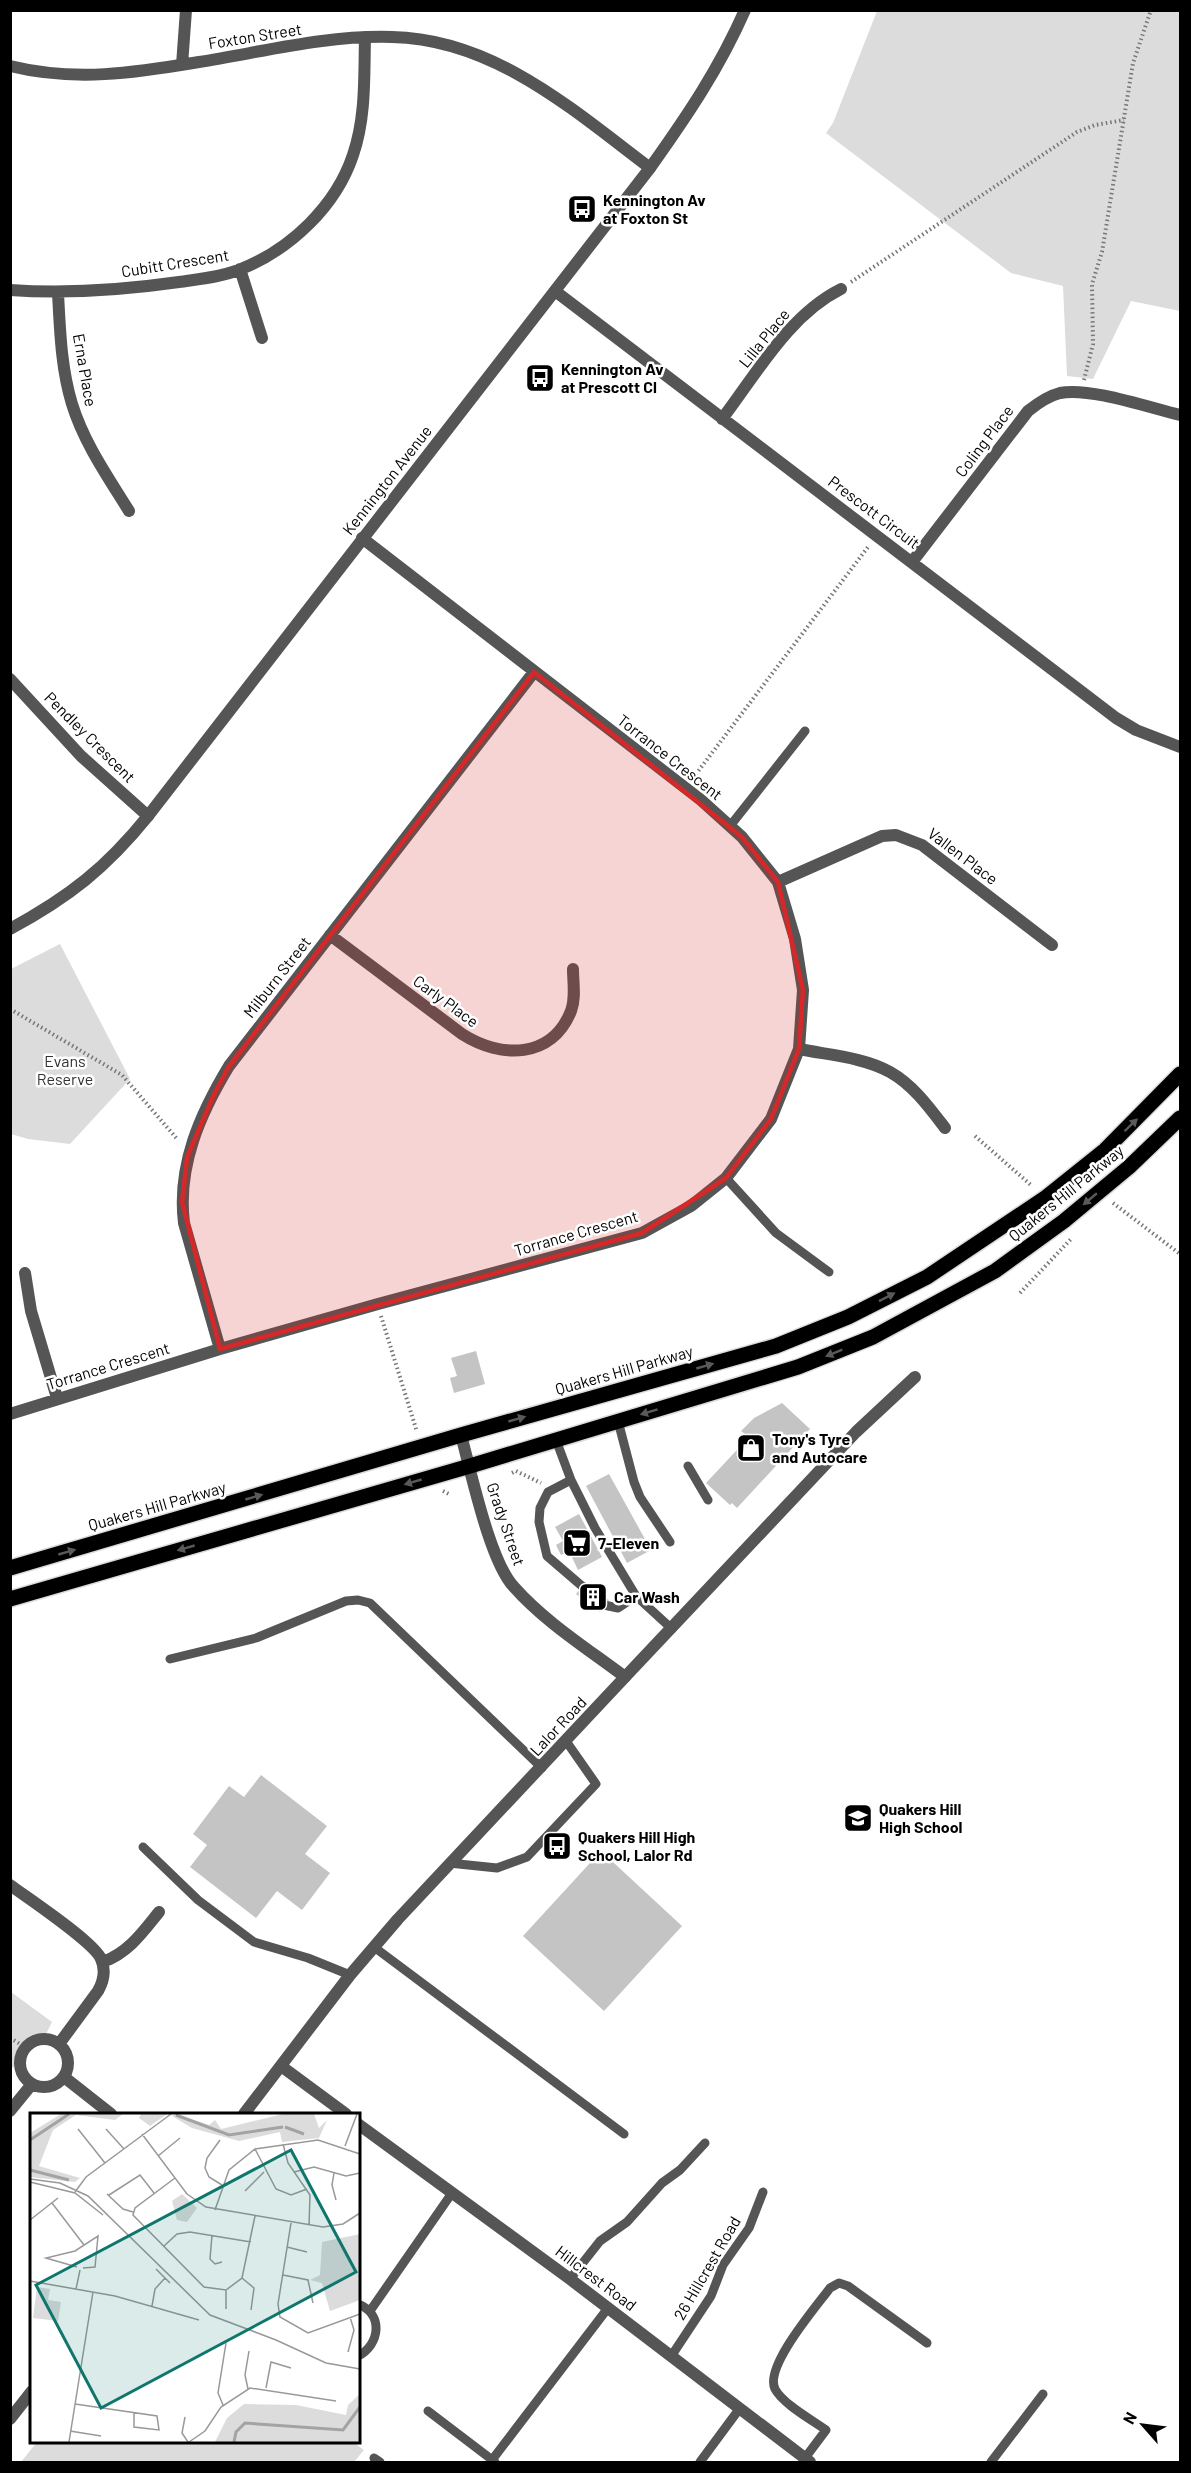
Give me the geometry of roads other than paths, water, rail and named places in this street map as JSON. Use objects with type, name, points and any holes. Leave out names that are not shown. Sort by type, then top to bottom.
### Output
[{"type":"main road","name":"Quakers Hill Parkway","points":[[10,1568],[461,1435],[776,1346],[848,1317],[927,1277],[1045,1198],[1105,1150],[1180,1074]]},
{"type":"main road","name":"Quakers Hill Parkway","points":[[10,1599],[470,1466],[798,1367],[873,1337],[996,1271],[1064,1221],[1129,1167],[1180,1118]]},
{"type":"street","points":[[182,65],[186,10]]},
{"type":"street","name":"Kennington Avenue","points":[[10,928],[67,896],[97,872],[125,844],[148,816],[650,168],[690,113],[716,71],[745,10]]},
{"type":"street","name":"Cubitt Crescent","points":[[10,290],[58,293],[156,285],[201,278],[240,269],[285,244],[307,226],[326,205],[341,182],[352,157],[364,106],[365,37]]},
{"type":"street","name":"Foxton Street","points":[[10,66],[59,75],[86,76],[182,65],[341,39],[393,37],[436,43],[498,64],[556,97],[650,168]]},
{"type":"street","points":[[240,269],[262,338]]},
{"type":"street","name":"Lilla Place","points":[[722,419],[790,330],[810,308],[841,288]]},
{"type":"street","name":"Prescott Circuit","points":[[555,291],[1116,718],[1136,730],[1180,747]]},
{"type":"street","name":"Erna Place","points":[[58,293],[62,349],[72,405],[94,453],[129,511]]},
{"type":"street","name":"Coling Place","points":[[912,562],[1028,411],[1039,402],[1060,393],[1080,392],[1180,415]]},
{"type":"street","name":"Torrance Crescent","points":[[10,1414],[220,1349],[642,1233],[691,1206],[726,1178],[771,1119],[799,1049],[803,990],[795,939],[778,882],[742,837],[701,801],[362,538]]},
{"type":"street","name":"Milburn Street","points":[[220,1349],[184,1223],[182,1202],[187,1158],[214,1094],[229,1066],[534,672]]},
{"type":"street","name":"Pendley Crescent","points":[[10,679],[81,756],[148,816]]},
{"type":"street","name":"Vallen Place","points":[[778,882],[882,836],[896,835],[922,845],[1052,945]]},
{"type":"street","name":"Carly Place","points":[[330,935],[462,1034],[476,1043],[502,1051],[533,1048],[547,1042],[557,1032],[572,1010],[573,969]]},
{"type":"street","points":[[799,1049],[862,1061],[889,1071],[918,1093],[945,1128]]},
{"type":"street","points":[[25,1273],[31,1311],[57,1398]]},
{"type":"street","name":"Lalor Road","points":[[246,2113],[350,1975],[449,1863],[542,1768],[856,1432],[915,1377]]},
{"type":"street","name":"Grady Street","points":[[461,1435],[499,1563],[512,1586],[542,1613],[626,1677]]},
{"type":"street","points":[[10,1885],[93,1947],[103,1962],[102,1983],[98,1991],[59,2044]]},
{"type":"street","points":[[103,1962],[117,1957],[129,1948],[159,1912]]},
{"type":"street","points":[[44,2038],[59,2044],[64,2049],[69,2063],[64,2077],[46,2088],[32,2084],[25,2079],[19,2065],[20,2056],[26,2047],[44,2038]]},
{"type":"street","points":[[281,2066],[343,2113]]},
{"type":"street","points":[[64,2077],[109,2113]]},
{"type":"street","points":[[10,2111],[32,2084]]},
{"type":"street","name":"Hillcrest Road","points":[[360,2125],[672,2355],[808,2460]]},
{"type":"street","points":[[10,2419],[30,2394]]},
{"type":"lane","points":[[730,826],[805,731]]},
{"type":"lane","points":[[726,1178],[776,1233],[829,1272]]},
{"type":"lane","points":[[618,1421],[640,1497],[670,1542]]},
{"type":"lane","points":[[556,1440],[571,1480],[595,1528],[636,1596],[672,1629]]},
{"type":"lane","points":[[688,1466],[708,1500]]},
{"type":"lane","points":[[571,1480],[552,1489],[542,1502],[539,1513],[540,1531],[547,1556],[604,1605],[618,1608],[636,1596]]},
{"type":"lane","points":[[170,1659],[256,1638],[346,1601],[358,1600],[370,1603],[542,1768]]},
{"type":"lane","points":[[449,1863],[497,1868],[527,1857],[596,1784],[566,1741]]},
{"type":"lane","points":[[143,1848],[198,1900],[254,1942],[308,1958],[350,1975]]},
{"type":"lane","points":[[374,1947],[624,2134]]},
{"type":"lane","points":[[570,2279],[600,2241],[627,2222],[662,2183],[680,2170],[705,2143]]},
{"type":"lane","name":"26 Hillcrest Road","points":[[672,2355],[711,2296],[723,2265],[749,2228],[763,2192]]},
{"type":"lane","points":[[370,2311],[452,2193]]},
{"type":"lane","points":[[808,2460],[826,2430],[783,2398],[774,2387],[774,2374],[779,2359],[830,2288],[839,2283],[848,2286],[927,2343]]},
{"type":"lane","points":[[360,2305],[370,2311],[375,2319],[376,2337],[372,2346],[360,2355]]},
{"type":"lane","points":[[428,2411],[493,2461],[608,2308]]},
{"type":"lane","points":[[991,2463],[1043,2394]]},
{"type":"lane","points":[[700,2463],[740,2408]]},
{"type":"place","name":"Kennington Av at Foxton St","points":[[582,209]]},
{"type":"place","name":"Kennington Av at Prescott Cl","points":[[540,378]]},
{"type":"place","name":"Tony's Tyre and Autocare","points":[[751,1448]]},
{"type":"place","name":"7-Eleven","points":[[577,1543]]},
{"type":"place","name":"Car Wash","points":[[593,1597]]},
{"type":"place","name":"Quakers Hill High School","points":[[858,1818]]},
{"type":"place","name":"Quakers Hill High School, Lalor Rd","points":[[557,1846]]},
{"type":"park label","name":"Evans Reserve","points":[[65,1070]]}]
